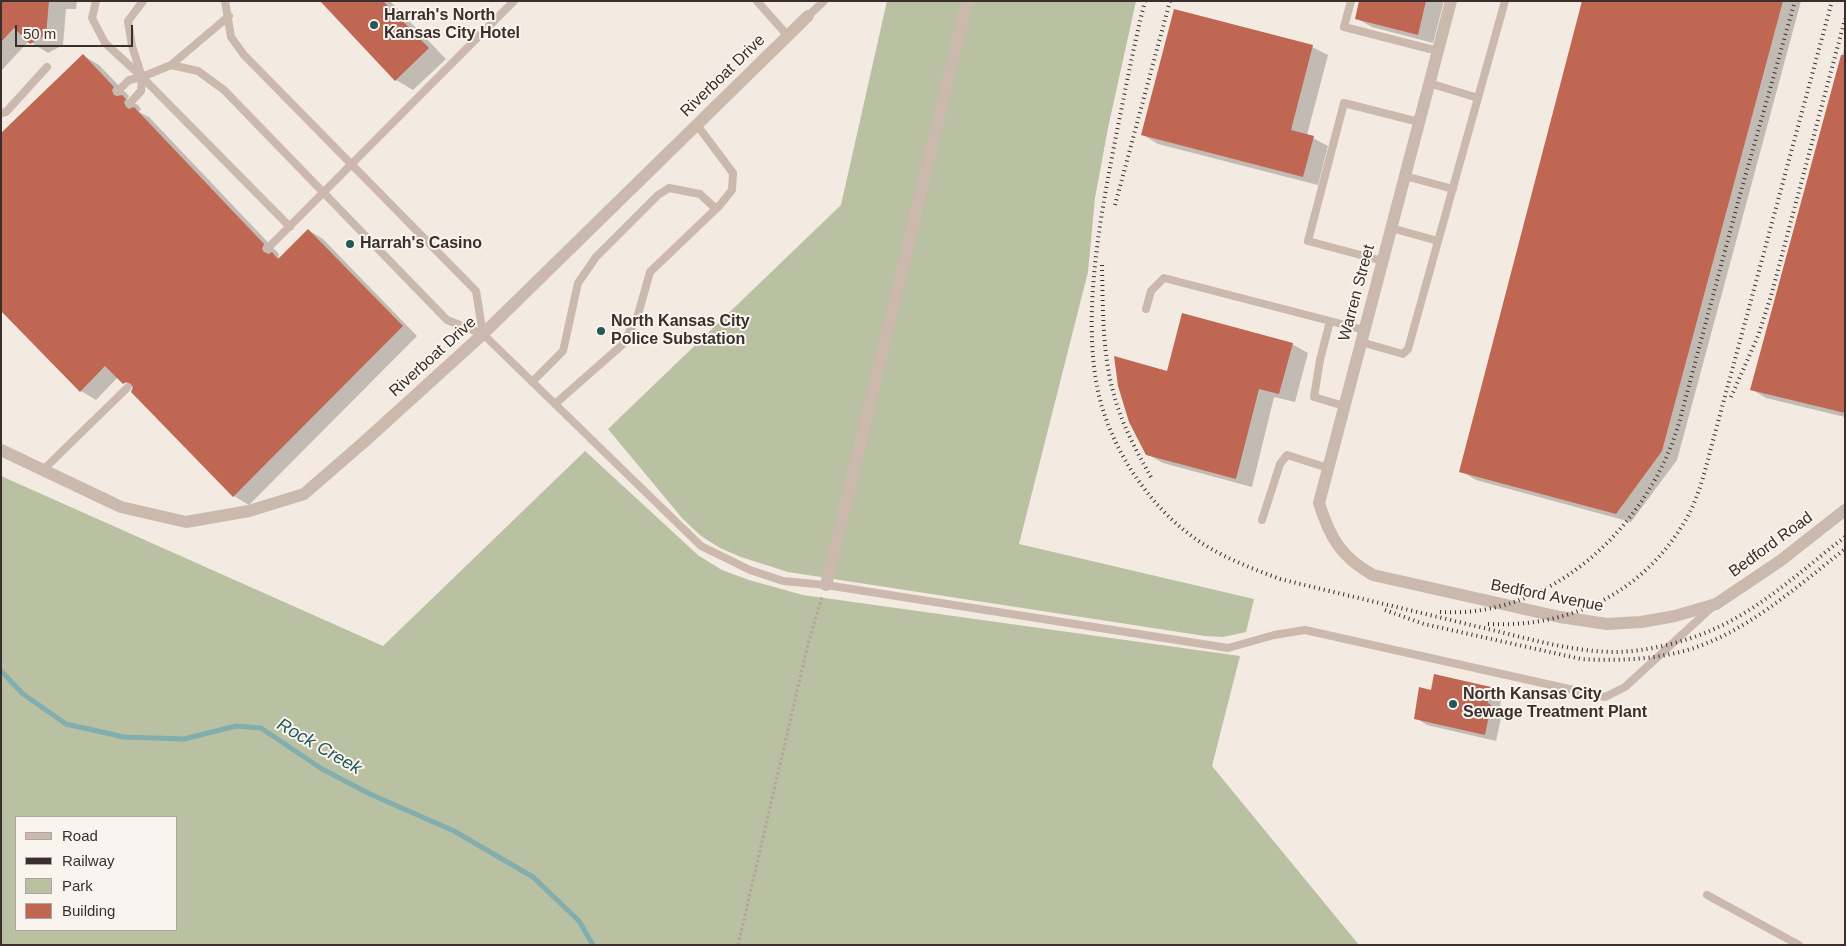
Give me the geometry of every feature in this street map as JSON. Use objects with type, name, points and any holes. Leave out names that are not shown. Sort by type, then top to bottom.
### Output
[{"type":"street","points":[[826,585],[967,1]]},
{"type":"street","name":"Warren Street","points":[[1373,575],[1358,566],[1336,544],[1326,524],[1319,503],[1451,1]]},
{"type":"street","name":"Riverboat Drive","points":[[1,450],[121,507],[186,522],[250,511],[304,494],[483,334],[808,16]]},
{"type":"street","name":"Bedford Road","points":[[1716,604],[1780,561],[1845,510]]},
{"type":"street","name":"Bedford Avenue","points":[[1373,575],[1560,617],[1607,624],[1666,618],[1716,604]]},
{"type":"lane","points":[[96,1],[92,18],[105,43],[142,77],[290,227]]},
{"type":"lane","points":[[130,103],[141,92],[142,77],[132,46],[128,21],[144,1]]},
{"type":"lane","points":[[225,1],[231,37],[244,55],[476,291],[483,334]]},
{"type":"lane","points":[[268,248],[514,1]]},
{"type":"lane","points":[[757,1],[788,36]]},
{"type":"lane","points":[[808,16],[824,1]]},
{"type":"lane","points":[[1351,1],[1344,27],[1438,51]]},
{"type":"lane","points":[[1146,310],[1151,290],[1164,278],[1330,321],[1404,354],[1408,348],[1505,1]]},
{"type":"lane","points":[[118,91],[129,80],[142,77],[171,65],[228,16]]},
{"type":"lane","points":[[171,65],[198,71],[224,90],[447,320],[483,334],[702,546],[750,570],[783,581],[826,585],[1228,648],[1274,635],[1305,630],[1605,697],[1625,687],[1716,604]]},
{"type":"lane","points":[[1,114],[6,112],[47,67]]},
{"type":"lane","points":[[1429,83],[1478,98]]},
{"type":"lane","points":[[1382,261],[1308,241],[1344,103],[1419,122]]},
{"type":"lane","points":[[555,404],[622,345],[637,318],[650,272],[716,209],[732,190],[733,172],[697,125]]},
{"type":"lane","points":[[1405,176],[1453,189]]},
{"type":"lane","points":[[532,382],[563,351],[578,283],[596,257],[658,195],[670,188],[700,194],[716,209]]},
{"type":"lane","points":[[1391,228],[1438,241]]},
{"type":"lane","points":[[1330,321],[1320,360],[1314,396],[1344,406]]},
{"type":"lane","points":[[43,470],[127,388]]},
{"type":"lane","points":[[1262,520],[1280,464],[1287,455],[1328,468]]},
{"type":"lane","points":[[1707,894],[1799,945]]},
{"type":"path","points":[[738,945],[808,644],[826,585]]},
{"type":"green space","points":[[887,1],[1136,1],[1108,128],[1095,198],[1088,272],[1019,544],[1254,599],[1246,632],[1223,637],[1205,636],[788,572],[741,557],[720,548],[701,536],[682,518],[608,429],[841,205]]},
{"type":"green space","points":[[585,451],[699,556],[722,570],[749,580],[803,595],[1240,656],[1212,766],[1359,945],[1,945],[1,476],[383,646]]},
{"type":"building","points":[[1,1],[49,1],[46,35],[30,44],[14,28],[1,42]]},
{"type":"building","name":"Harrah's North Kansas City Hotel","points":[[320,1],[383,1],[429,48],[395,81]]},
{"type":"building","points":[[1359,1],[1426,1],[1418,35],[1355,19]]},
{"type":"building","points":[[1582,1],[1783,1],[1662,451],[1616,514],[1459,472]]},
{"type":"building","points":[[1174,9],[1313,45],[1291,130],[1314,136],[1303,177],[1141,135]]},
{"type":"building","points":[[83,54],[114,87],[112,90],[114,95],[122,95],[126,99],[124,102],[126,107],[129,109],[134,107],[264,244],[262,249],[264,252],[269,254],[272,252],[278,259],[308,229],[403,326],[233,497],[131,392],[133,387],[131,384],[126,382],[123,384],[105,366],[80,392],[1,311],[1,133]]},
{"type":"building","points":[[1841,55],[1845,55],[1845,413],[1750,390]]},
{"type":"building","points":[[1182,313],[1293,343],[1279,394],[1259,389],[1236,479],[1146,455],[1129,422],[1118,386],[1114,356],[1167,371]]},
{"type":"building","name":"North Kansas City Sewage Treatment Plant","points":[[1434,674],[1491,687],[1488,703],[1491,705],[1485,735],[1414,719],[1419,687],[1431,690]]},
{"type":"waterway","name":"Rock Creek","points":[[1,671],[23,694],[66,724],[124,737],[184,739],[236,726],[261,728],[322,769],[370,794],[454,831],[533,877],[579,921],[593,945]]},
{"type":"railway","points":[[1145,1],[1117,131],[1100,225],[1093,291],[1093,356],[1102,407],[1109,428],[1119,448],[1143,487],[1157,504],[1189,534],[1221,554],[1280,579],[1543,642],[1578,649],[1612,652],[1625,652],[1676,643],[1712,630],[1765,600],[1845,537]]},
{"type":"railway","points":[[1115,205],[1170,1]]},
{"type":"railway","points":[[1440,612],[1481,610],[1520,600],[1557,582],[1590,558],[1620,529],[1645,497],[1665,461],[1679,423],[1738,202],[1795,1]]},
{"type":"railway","points":[[1488,624],[1519,624],[1549,619],[1578,611],[1604,600],[1629,584],[1651,565],[1671,542],[1688,516],[1704,474],[1832,1]]},
{"type":"railway","points":[[1731,397],[1758,336],[1771,296],[1845,19]]},
{"type":"railway","points":[[1102,265],[1104,330],[1110,379],[1117,406],[1126,428],[1152,479]]},
{"type":"railway","points":[[1385,610],[1424,624],[1581,659],[1620,660],[1645,658],[1684,651],[1706,643],[1749,622],[1845,549]]},
{"type":"place","name":"Harrah's North Kansas City Hotel","points":[[374,25]]},
{"type":"place","name":"Harrah's Casino","points":[[350,244]]},
{"type":"place","name":"North Kansas City Police Substation","points":[[601,331]]},
{"type":"place","name":"North Kansas City Sewage Treatment Plant","points":[[1453,704]]}]
